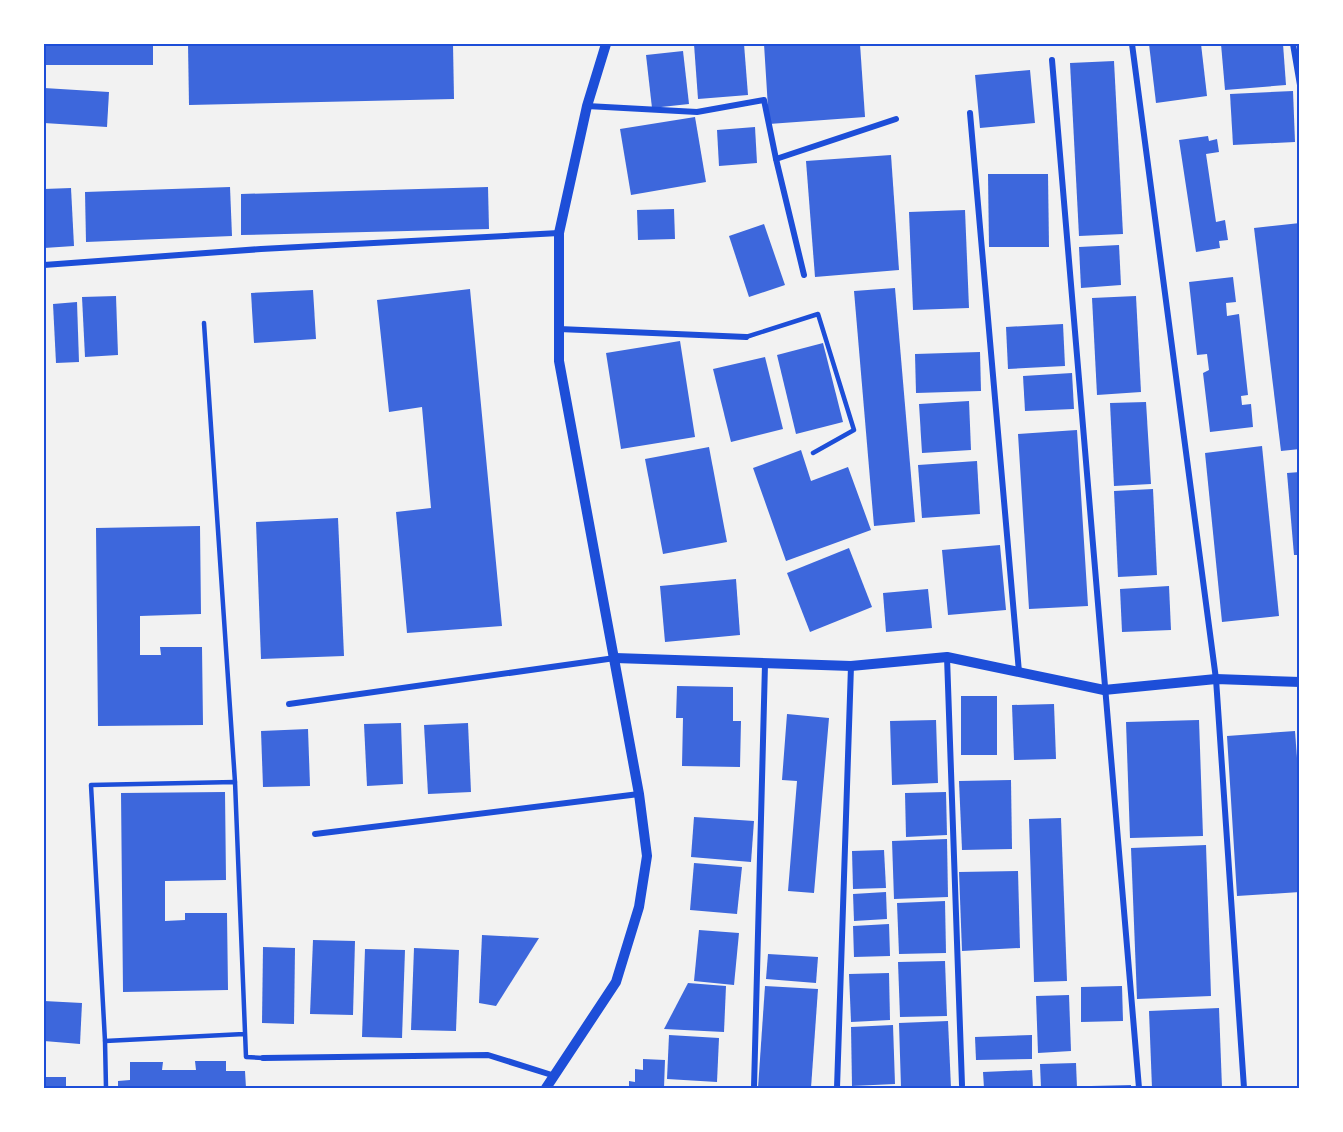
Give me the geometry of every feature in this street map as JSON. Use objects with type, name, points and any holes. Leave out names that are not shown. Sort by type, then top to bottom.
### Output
[{"type":"street","points":[[546,1089],[616,982],[639,907],[647,856],[639,794],[615,658],[559,361],[559,233],[587,106],[606,44]]},
{"type":"street","points":[[1132,44],[1216,679],[1244,1089]]},
{"type":"street","points":[[1293,44],[1299,85]]},
{"type":"street","points":[[1052,60],[1139,1089]]},
{"type":"street","points":[[587,106],[697,112],[764,100],[804,275]]},
{"type":"street","points":[[969,113],[1018,672]]},
{"type":"street","points":[[776,159],[896,119]]},
{"type":"street","points":[[44,265],[273,248],[559,233]]},
{"type":"street","points":[[559,329],[746,337]]},
{"type":"street","points":[[289,704],[615,658],[851,666],[947,657],[1104,690],[1216,679],[1299,682]]},
{"type":"street","points":[[947,657],[962,1085]]},
{"type":"street","points":[[754,1089],[765,664]]},
{"type":"street","points":[[837,1089],[851,666]]},
{"type":"street","points":[[315,834],[639,794]]},
{"type":"street","points":[[263,1058],[488,1056],[555,1076]]},
{"type":"lane","points":[[746,337],[818,314],[854,430],[813,453]]},
{"type":"lane","points":[[204,323],[235,782],[244,1034],[246,1057],[263,1058]]},
{"type":"lane","points":[[106,1089],[91,785],[235,782]]},
{"type":"lane","points":[[105,1041],[244,1034]]},
{"type":"building","points":[[44,44],[153,44],[153,65],[44,65]]},
{"type":"building","points":[[188,44],[453,44],[454,99],[189,105]]},
{"type":"building","points":[[694,44],[744,44],[748,95],[698,99]]},
{"type":"building","points":[[764,44],[860,44],[865,117],[769,124]]},
{"type":"building","points":[[1149,44],[1201,44],[1207,96],[1156,103]]},
{"type":"building","points":[[1221,44],[1283,44],[1286,85],[1225,90]]},
{"type":"building","points":[[683,51],[689,104],[652,108],[646,55]]},
{"type":"building","points":[[1114,61],[1123,234],[1079,236],[1070,63]]},
{"type":"building","points":[[1030,70],[1035,123],[980,128],[975,75]]},
{"type":"building","points":[[44,88],[109,92],[107,127],[44,123]]},
{"type":"building","points":[[1293,91],[1295,142],[1233,145],[1230,94]]},
{"type":"building","points":[[695,117],[706,182],[631,195],[620,129]]},
{"type":"building","points":[[755,127],[757,163],[719,166],[717,130]]},
{"type":"building","points":[[1208,136],[1209,141],[1217,139],[1219,152],[1206,154],[1216,222],[1225,220],[1228,240],[1219,241],[1220,248],[1196,252],[1179,140]]},
{"type":"building","points":[[891,155],[899,270],[815,277],[806,161]]},
{"type":"building","points":[[988,174],[1048,174],[1049,247],[989,247]]},
{"type":"building","points":[[230,187],[232,236],[86,242],[85,192]]},
{"type":"building","points":[[488,187],[489,229],[241,235],[241,194]]},
{"type":"building","points":[[71,188],[74,246],[44,248],[44,189]]},
{"type":"building","points":[[674,209],[675,239],[638,240],[637,210]]},
{"type":"building","points":[[965,210],[969,308],[913,310],[909,212]]},
{"type":"building","points":[[1300,223],[1300,449],[1281,451],[1254,228]]},
{"type":"building","points":[[764,224],[785,285],[749,297],[729,236]]},
{"type":"building","points":[[1119,245],[1121,285],[1081,288],[1079,247]]},
{"type":"building","points":[[1233,277],[1236,302],[1226,303],[1227,316],[1239,314],[1248,395],[1241,396],[1242,405],[1251,404],[1253,427],[1210,432],[1203,373],[1209,370],[1207,354],[1197,355],[1189,282]]},
{"type":"building","points":[[895,288],[915,522],[874,526],[854,291]]},
{"type":"building","points":[[470,289],[502,626],[407,633],[396,512],[431,508],[422,407],[389,412],[377,300]]},
{"type":"building","points":[[313,290],[316,339],[254,343],[251,293]]},
{"type":"building","points":[[116,296],[118,355],[85,357],[82,297]]},
{"type":"building","points":[[1136,296],[1141,392],[1097,395],[1092,298]]},
{"type":"building","points":[[77,302],[79,362],[56,363],[53,304]]},
{"type":"building","points":[[1063,324],[1065,366],[1008,369],[1006,327]]},
{"type":"building","points":[[680,341],[695,437],[621,449],[606,353]]},
{"type":"building","points":[[823,343],[843,422],[796,434],[777,355]]},
{"type":"building","points":[[980,352],[981,391],[916,393],[915,354]]},
{"type":"building","points":[[765,357],[783,429],[731,442],[713,369]]},
{"type":"building","points":[[1072,373],[1074,409],[1025,411],[1023,376]]},
{"type":"building","points":[[969,401],[971,450],[922,453],[919,404]]},
{"type":"building","points":[[1146,402],[1151,484],[1114,486],[1110,403]]},
{"type":"building","points":[[1077,430],[1088,606],[1029,609],[1018,434]]},
{"type":"building","points":[[1262,446],[1279,616],[1222,622],[1205,453]]},
{"type":"building","points":[[709,447],[727,542],[663,554],[645,459]]},
{"type":"building","points":[[801,450],[811,481],[848,467],[871,530],[786,561],[753,468]]},
{"type":"building","points":[[977,461],[980,514],[922,518],[918,465]]},
{"type":"building","points":[[1300,472],[1300,555],[1294,555],[1287,473]]},
{"type":"building","points":[[1153,489],[1157,575],[1118,577],[1114,491]]},
{"type":"building","points":[[338,518],[344,656],[261,659],[256,522]]},
{"type":"building","points":[[200,526],[201,614],[140,616],[140,655],[161,655],[160,647],[202,647],[203,725],[98,726],[96,528]]},
{"type":"building","points":[[1000,545],[1006,610],[948,615],[942,550]]},
{"type":"building","points":[[849,548],[872,607],[810,632],[787,573]]},
{"type":"building","points":[[736,579],[740,635],[665,642],[660,586]]},
{"type":"building","points":[[1169,586],[1171,630],[1122,632],[1120,589]]},
{"type":"building","points":[[928,589],[932,628],[886,632],[883,593]]},
{"type":"building","points":[[677,686],[733,687],[733,721],[741,721],[740,767],[682,766],[683,718],[676,718]]},
{"type":"building","points":[[961,696],[997,696],[997,755],[961,755]]},
{"type":"building","points":[[1054,704],[1056,759],[1014,760],[1012,705]]},
{"type":"building","points":[[787,714],[829,718],[814,893],[788,891],[797,781],[782,780]]},
{"type":"building","points":[[936,720],[938,783],[892,785],[890,721]]},
{"type":"building","points":[[1199,720],[1203,836],[1130,838],[1126,722]]},
{"type":"building","points":[[401,723],[403,784],[367,786],[364,724]]},
{"type":"building","points":[[468,723],[471,792],[428,794],[424,725]]},
{"type":"building","points":[[308,729],[310,786],[263,787],[261,731]]},
{"type":"building","points":[[1295,731],[1300,798],[1300,892],[1237,896],[1227,736]]},
{"type":"building","points":[[1011,780],[1012,849],[962,850],[959,781]]},
{"type":"building","points":[[225,792],[226,880],[165,881],[165,921],[185,920],[185,913],[227,913],[228,990],[123,992],[121,793]]},
{"type":"building","points":[[946,792],[947,835],[906,837],[905,793]]},
{"type":"building","points":[[694,817],[754,821],[751,862],[691,857]]},
{"type":"building","points":[[1061,818],[1067,981],[1034,982],[1029,819]]},
{"type":"building","points":[[947,839],[948,897],[894,899],[892,841]]},
{"type":"building","points":[[1206,845],[1211,996],[1137,999],[1131,848]]},
{"type":"building","points":[[884,850],[886,888],[853,889],[852,851]]},
{"type":"building","points":[[694,863],[742,867],[737,914],[690,910]]},
{"type":"building","points":[[1018,871],[1020,948],[962,951],[959,872]]},
{"type":"building","points":[[886,892],[887,919],[854,921],[853,894]]},
{"type":"building","points":[[945,901],[946,953],[899,954],[897,903]]},
{"type":"building","points":[[889,924],[890,956],[854,957],[853,926]]},
{"type":"building","points":[[699,930],[739,933],[734,985],[694,981]]},
{"type":"building","points":[[482,935],[539,938],[496,1006],[479,1003]]},
{"type":"building","points":[[313,940],[355,941],[353,1015],[310,1014]]},
{"type":"building","points":[[263,947],[295,948],[294,1024],[262,1023]]},
{"type":"building","points":[[414,948],[459,950],[456,1031],[411,1030]]},
{"type":"building","points":[[365,949],[405,950],[402,1038],[362,1037]]},
{"type":"building","points":[[768,954],[818,957],[816,983],[766,979]]},
{"type":"building","points":[[945,961],[947,1016],[900,1017],[898,962]]},
{"type":"building","points":[[889,973],[890,1020],[851,1022],[849,974]]},
{"type":"building","points":[[688,983],[726,986],[724,1032],[664,1029]]},
{"type":"building","points":[[765,986],[818,989],[811,1088],[758,1088]]},
{"type":"building","points":[[1122,986],[1123,1021],[1081,1022],[1081,987]]},
{"type":"building","points":[[1069,995],[1071,1051],[1038,1053],[1036,996]]},
{"type":"building","points":[[44,1001],[82,1003],[80,1044],[44,1041]]},
{"type":"building","points":[[1219,1008],[1222,1088],[1152,1088],[1149,1011]]},
{"type":"building","points":[[948,1021],[951,1088],[901,1088],[899,1023]]},
{"type":"building","points":[[893,1025],[895,1084],[852,1086],[851,1027]]},
{"type":"building","points":[[669,1035],[719,1038],[717,1082],[667,1079]]},
{"type":"building","points":[[1032,1035],[1032,1059],[976,1060],[975,1037]]},
{"type":"building","points":[[643,1059],[665,1060],[664,1088],[629,1088],[629,1081],[635,1082],[635,1069],[643,1070]]},
{"type":"building","points":[[195,1061],[226,1061],[226,1071],[245,1071],[246,1088],[118,1088],[118,1081],[130,1080],[130,1062],[163,1062],[162,1070],[196,1070]]},
{"type":"building","points":[[1076,1063],[1077,1088],[1041,1088],[1040,1064]]},
{"type":"building","points":[[1032,1070],[1033,1088],[984,1088],[983,1072]]},
{"type":"building","points":[[44,1077],[66,1077],[66,1088],[44,1088]]},
{"type":"building","points":[[1131,1085],[1131,1088],[1091,1088],[1091,1086]]}]
